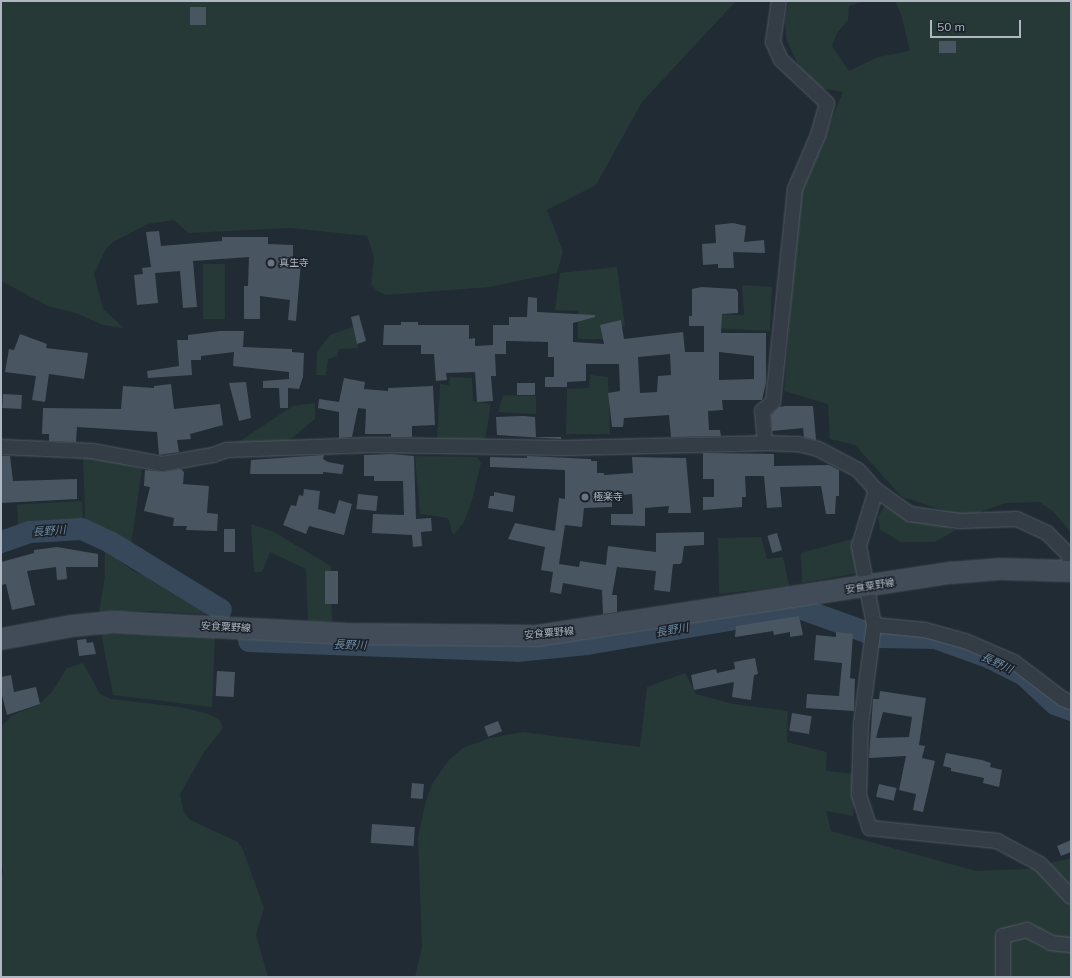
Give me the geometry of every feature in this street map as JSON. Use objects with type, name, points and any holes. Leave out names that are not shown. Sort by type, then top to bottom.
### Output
[{"type":"main road","name":"安食粟野線","points":[[1,639],[71,626],[113,622],[348,634],[537,636],[951,573],[1000,569],[1070,571]]},
{"type":"street","points":[[765,443],[762,411],[773,402],[794,189],[818,135],[827,103],[781,60],[774,42],[779,1]]},
{"type":"street","points":[[1,447],[92,451],[162,464],[213,456],[227,450],[372,445],[566,448],[765,443],[798,444],[818,449],[858,470],[876,490],[910,514],[960,521],[1017,519],[1046,533],[1069,555],[1070,571]]},
{"type":"street","points":[[876,490],[859,546],[872,631],[860,724],[859,795],[870,828],[997,841],[1040,864],[1071,897]]},
{"type":"street","points":[[872,631],[926,630],[965,641],[1014,662],[1058,695],[1071,702]]},
{"type":"street","points":[[1003,977],[1003,936],[1027,930],[1051,943],[1071,945]]},
{"type":"green space","points":[[1,1],[736,1],[642,102],[596,185],[547,210],[563,251],[557,273],[489,287],[386,295],[377,291],[371,284],[374,257],[367,236],[290,228],[188,233],[174,220],[148,224],[113,242],[106,249],[94,274],[103,309],[124,328],[103,325],[76,313],[48,306],[1,281]]},
{"type":"green space","points":[[789,1],[865,1],[849,6],[848,20],[837,33],[832,46],[849,71],[878,57],[910,51],[901,14],[895,1],[1071,1],[1071,533],[1054,512],[1039,502],[1006,503],[965,517],[902,497],[855,445],[830,439],[828,404],[784,391],[800,192],[843,92],[815,87],[798,65],[786,38],[785,20]]},
{"type":"green space","points":[[203,264],[225,264],[225,319],[203,319]]},
{"type":"green space","points":[[617,267],[625,326],[606,326],[608,339],[578,339],[578,311],[555,310],[560,273]]},
{"type":"green space","points":[[742,285],[772,287],[770,331],[713,328],[714,314],[744,315]]},
{"type":"green space","points":[[356,326],[358,348],[339,349],[337,356],[328,359],[326,375],[316,375],[317,352],[330,335]]},
{"type":"green space","points":[[590,375],[608,377],[610,434],[566,434],[567,389],[589,388]]},
{"type":"green space","points":[[450,377],[472,378],[473,401],[491,404],[484,446],[437,444],[440,384],[449,385]]},
{"type":"green space","points":[[503,395],[536,396],[536,414],[498,412]]},
{"type":"green space","points":[[315,403],[315,419],[287,442],[234,445],[293,406]]},
{"type":"green space","points":[[83,455],[142,469],[131,545],[85,518]]},
{"type":"green space","points":[[415,456],[477,457],[481,463],[471,504],[463,524],[453,535],[448,518],[420,514]]},
{"type":"green space","points":[[82,501],[83,523],[18,526],[17,504]]},
{"type":"green space","points":[[885,505],[956,530],[935,542],[901,542],[880,530],[878,517]]},
{"type":"green space","points":[[251,524],[272,531],[331,566],[332,622],[308,621],[306,569],[270,552],[262,572],[254,572]]},
{"type":"green space","points":[[761,537],[767,559],[783,557],[789,586],[719,594],[718,538]]},
{"type":"green space","points":[[852,539],[858,573],[802,583],[801,553]]},
{"type":"green space","points":[[105,551],[135,572],[186,591],[220,615],[150,611],[99,613],[105,575]]},
{"type":"green space","points":[[101,633],[215,635],[212,707],[113,695]]},
{"type":"green space","points":[[83,663],[100,694],[111,699],[180,707],[205,713],[219,719],[223,728],[204,752],[180,794],[184,812],[190,820],[238,842],[243,850],[264,908],[256,935],[268,977],[1,977],[1,881],[3,871],[1,855],[1,727],[12,715],[38,705],[52,692],[67,668]]},
{"type":"green space","points":[[685,673],[696,694],[733,704],[788,711],[787,742],[827,752],[826,771],[856,774],[853,816],[826,811],[831,831],[976,871],[1027,869],[1071,858],[1071,977],[415,977],[422,947],[418,837],[426,801],[432,784],[449,760],[463,748],[490,738],[523,732],[640,747],[647,687]]},
{"type":"building","points":[[190,7],[206,7],[206,25],[190,25]]},
{"type":"building","points":[[939,41],[956,41],[956,53],[939,53]]},
{"type":"building","points":[[733,223],[746,226],[744,242],[764,240],[765,253],[733,252],[734,268],[718,268],[718,264],[703,265],[702,244],[716,243],[715,225]]},
{"type":"building","points":[[159,231],[161,246],[222,241],[222,237],[268,237],[268,244],[293,245],[293,262],[301,262],[296,321],[288,320],[290,300],[260,296],[260,319],[244,319],[244,286],[248,286],[249,257],[193,261],[197,307],[183,308],[180,271],[155,273],[158,303],[137,305],[134,275],[143,274],[142,268],[151,267],[146,232]]},
{"type":"building","points":[[702,287],[736,289],[738,292],[738,313],[722,314],[721,333],[766,333],[766,383],[762,400],[722,400],[723,410],[708,411],[709,430],[720,430],[721,436],[671,437],[669,415],[624,418],[623,427],[612,427],[608,393],[620,391],[619,364],[586,364],[586,381],[567,382],[567,387],[545,387],[545,377],[554,377],[554,357],[548,357],[548,342],[506,341],[506,354],[495,354],[496,376],[491,376],[493,401],[477,402],[475,372],[446,373],[447,380],[436,381],[434,354],[421,354],[421,345],[383,345],[384,325],[401,325],[401,322],[418,322],[418,325],[469,325],[469,339],[475,338],[475,346],[493,345],[493,325],[509,325],[509,317],[527,317],[528,297],[537,298],[537,312],[595,315],[595,317],[573,323],[573,342],[604,344],[600,325],[621,320],[624,339],[683,332],[685,352],[704,352],[704,326],[689,326],[689,316],[692,316],[692,289]],"holes":[[[719,352],[754,356],[754,379],[719,380]],[[670,354],[671,375],[658,376],[657,392],[640,393],[638,357]]]},
{"type":"building","points":[[359,315],[366,341],[357,344],[351,317]]},
{"type":"building","points":[[220,331],[244,331],[243,347],[292,349],[292,352],[304,353],[303,377],[299,389],[288,388],[288,408],[280,408],[279,388],[263,388],[263,381],[289,379],[289,372],[233,366],[234,352],[201,356],[201,360],[191,360],[192,375],[148,378],[147,371],[179,366],[177,340],[188,340],[188,335]]},
{"type":"building","points":[[20,334],[47,344],[46,348],[88,353],[84,379],[49,374],[45,402],[32,400],[36,376],[5,372],[9,349],[14,350]]},
{"type":"building","points":[[344,378],[365,382],[364,389],[388,391],[388,388],[433,386],[435,425],[412,426],[412,437],[391,437],[391,434],[365,434],[366,409],[358,408],[352,437],[339,438],[339,412],[318,408],[319,399],[339,402]]},
{"type":"building","points":[[246,382],[251,418],[239,421],[229,383]]},
{"type":"building","points":[[517,383],[535,383],[535,395],[517,395]]},
{"type":"building","points":[[171,384],[174,409],[220,404],[223,425],[190,434],[191,439],[177,440],[179,452],[159,455],[157,432],[77,427],[76,442],[49,441],[49,434],[42,434],[43,408],[121,409],[123,386],[154,388],[154,386]]},
{"type":"building","points":[[3,394],[22,395],[21,409],[2,408]]},
{"type":"building","points":[[813,406],[816,440],[804,437],[803,428],[772,431],[771,415],[779,407]]},
{"type":"building","points":[[496,417],[535,417],[536,437],[561,437],[561,439],[497,435]]},
{"type":"building","points":[[703,453],[774,454],[774,466],[829,465],[839,470],[839,496],[836,496],[835,514],[826,514],[821,486],[780,487],[782,507],[767,508],[764,476],[745,476],[746,497],[742,497],[742,507],[703,510],[703,497],[714,497],[714,479],[703,479]]},
{"type":"building","points":[[391,454],[414,456],[416,519],[431,518],[432,531],[421,532],[422,546],[413,547],[412,535],[372,533],[373,514],[404,515],[403,481],[374,481],[374,476],[364,476],[364,455]]},
{"type":"building","points":[[324,455],[323,459],[328,462],[344,465],[342,474],[323,472],[323,474],[250,474],[251,460]]},
{"type":"building","points":[[1,456],[10,456],[13,481],[77,479],[77,499],[1,503]]},
{"type":"building","points":[[527,456],[591,459],[591,461],[597,461],[597,473],[604,473],[604,475],[633,473],[632,457],[686,458],[691,513],[668,513],[669,506],[645,508],[645,526],[611,525],[611,514],[633,514],[632,494],[612,496],[612,507],[584,508],[582,527],[565,525],[559,564],[579,567],[580,561],[606,565],[608,546],[656,552],[656,533],[704,532],[704,545],[684,546],[682,562],[680,564],[673,564],[670,592],[654,590],[656,571],[617,567],[612,595],[617,595],[617,612],[603,614],[602,590],[563,583],[561,594],[550,592],[553,572],[541,570],[545,547],[508,539],[515,523],[555,531],[559,498],[565,499],[565,470],[490,467],[490,457],[527,458]]},
{"type":"building","points":[[181,469],[184,472],[183,484],[209,486],[207,513],[218,514],[217,531],[186,530],[187,526],[173,526],[174,518],[144,511],[150,487],[144,486],[145,470],[163,472]]},
{"type":"building","points":[[304,489],[320,491],[318,509],[335,514],[339,500],[352,504],[344,535],[309,526],[306,534],[283,525],[291,505],[296,506],[299,495],[303,496]]},
{"type":"building","points":[[494,492],[515,496],[513,512],[488,508],[490,496],[494,496]]},
{"type":"building","points":[[358,494],[378,496],[376,511],[356,509]]},
{"type":"building","points":[[224,529],[235,529],[235,552],[224,552]]},
{"type":"building","points":[[777,533],[782,550],[772,553],[767,536]]},
{"type":"building","points":[[57,547],[98,554],[98,567],[66,567],[67,579],[57,580],[56,567],[27,571],[35,605],[12,610],[6,584],[1,585],[1,562],[34,553],[34,550]]},
{"type":"building","points":[[325,571],[338,571],[338,604],[325,604]]},
{"type":"building","points":[[799,616],[803,635],[790,637],[790,632],[774,635],[773,631],[735,637],[736,626]]},
{"type":"building","points":[[836,632],[853,634],[850,678],[855,679],[854,711],[806,708],[807,694],[839,696],[842,663],[814,660],[816,635],[836,637]]},
{"type":"building","points":[[86,639],[87,643],[93,642],[96,654],[79,656],[77,640]]},
{"type":"building","points":[[755,658],[758,674],[754,675],[751,700],[732,697],[734,682],[694,690],[691,675],[716,669],[717,673],[735,669],[734,662]]},
{"type":"building","points":[[217,671],[235,672],[234,697],[216,696]]},
{"type":"building","points":[[11,675],[14,692],[36,687],[40,704],[7,715],[1,691],[1,677]]},
{"type":"building","points":[[880,691],[926,698],[919,745],[925,746],[922,758],[935,761],[923,812],[913,810],[916,794],[899,790],[906,756],[869,758],[873,699],[879,699]],"holes":[[[883,712],[912,717],[909,737],[876,738]]]},
{"type":"building","points":[[792,713],[812,716],[809,734],[789,731]]},
{"type":"building","points":[[498,721],[502,731],[488,737],[484,727]]},
{"type":"building","points":[[946,753],[982,760],[991,763],[990,767],[1002,770],[999,787],[983,783],[984,778],[951,771],[951,768],[943,766]]},
{"type":"building","points":[[412,783],[424,784],[423,799],[411,798]]},
{"type":"building","points":[[879,784],[897,788],[894,801],[876,797]]},
{"type":"building","points":[[372,824],[415,827],[414,846],[371,843]]},
{"type":"building","points":[[1071,840],[1071,852],[1061,856],[1057,846]]},
{"type":"waterway","name":"長野川","points":[[1,542],[30,532],[82,529],[110,542],[221,610]]},
{"type":"waterway","name":"長野川","points":[[249,641],[517,651],[587,644],[799,608],[880,637],[935,638],[988,657],[1024,675],[1055,704],[1071,710]]},
{"type":"place","name":"真生寺","points":[[271,263]]},
{"type":"place","name":"極楽寺","points":[[585,497]]}]
